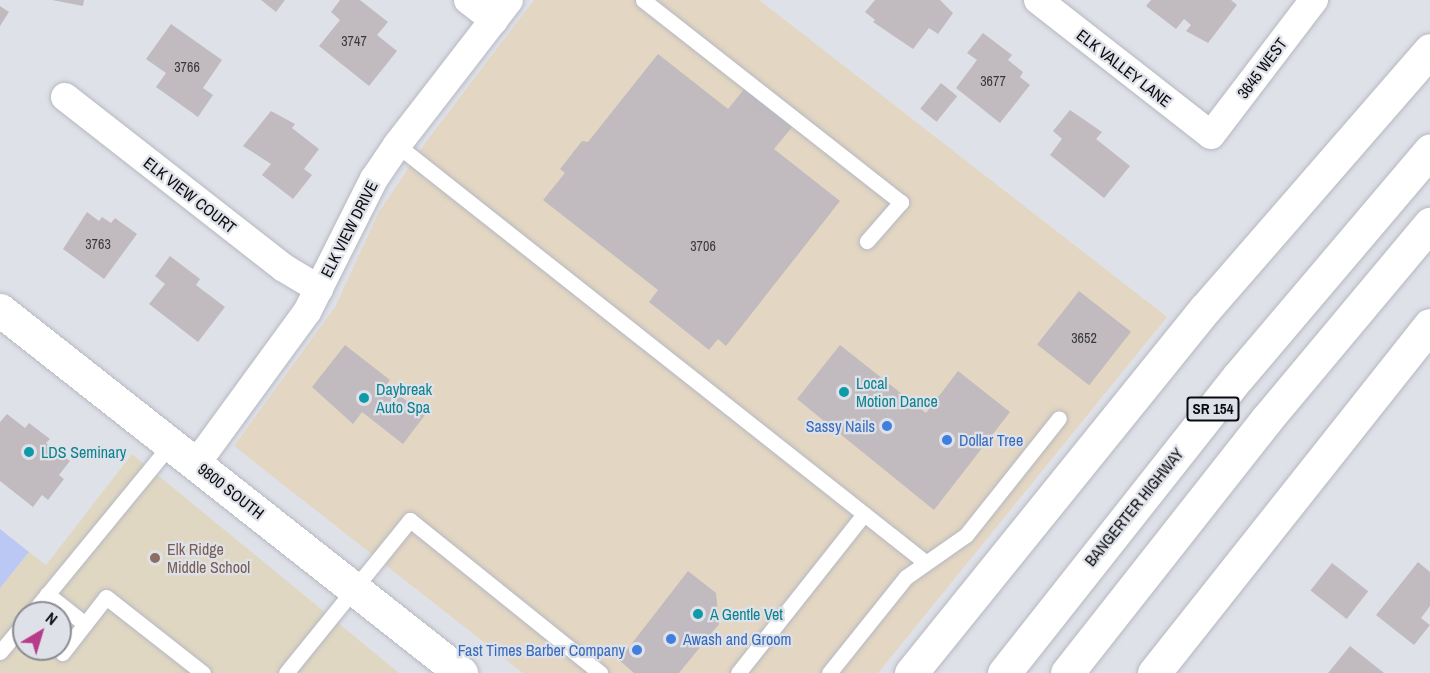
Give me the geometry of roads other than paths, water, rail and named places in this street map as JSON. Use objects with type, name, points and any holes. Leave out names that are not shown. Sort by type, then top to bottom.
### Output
[{"type":"main road","points":[[911,673],[1204,309],[1430,50]]},
{"type":"main road","name":"BANGERTER HIGHWAY","points":[[1004,673],[1238,377],[1430,151]]},
{"type":"main road","name":"SR 154","points":[[1067,673],[1266,420],[1430,224]]},
{"type":"main road","name":"9800 SOUTH","points":[[0,310],[461,673]]},
{"type":"main road","points":[[1154,673],[1430,325]]},
{"type":"street","points":[[468,0],[501,10]]},
{"type":"street","name":"ELK VALLEY LANE","points":[[1038,0],[1211,135]]},
{"type":"street","name":"3645 WEST","points":[[1211,135],[1314,0]]},
{"type":"street","name":"ELK VIEW DRIVE","points":[[196,464],[292,335],[319,289],[374,179],[397,145],[501,10]]},
{"type":"street","name":"ELK VIEW COURT","points":[[64,97],[284,268],[319,289]]},
{"type":"lane","points":[[642,0],[901,202],[867,241]]},
{"type":"lane","points":[[397,145],[925,562]]},
{"type":"lane","points":[[829,673],[906,577],[966,535],[1059,418]]},
{"type":"lane","points":[[41,601],[171,444]]},
{"type":"lane","points":[[738,673],[864,514]]},
{"type":"lane","points":[[285,673],[410,520],[600,673]]},
{"type":"lane","points":[[47,594],[85,624]]},
{"type":"lane","points":[[72,640],[106,597],[203,673]]},
{"type":"lane","points":[[0,652],[12,637]]},
{"type":"place","name":"Local Motion Dance","points":[[844,392]]},
{"type":"place","name":"Daybreak Auto Spa","points":[[364,398]]},
{"type":"place","name":"Sassy Nails","points":[[887,426]]},
{"type":"place","name":"Dollar Tree","points":[[947,440]]},
{"type":"place","name":"LDS Seminary","points":[[29,452]]},
{"type":"place","name":"Elk Ridge Middle School","points":[[155,558]]},
{"type":"place","name":"A Gentle Vet","points":[[698,614]]},
{"type":"place","name":"Awash and Groom","points":[[671,639]]},
{"type":"place","name":"Fast Times Barber Company","points":[[637,650]]}]
